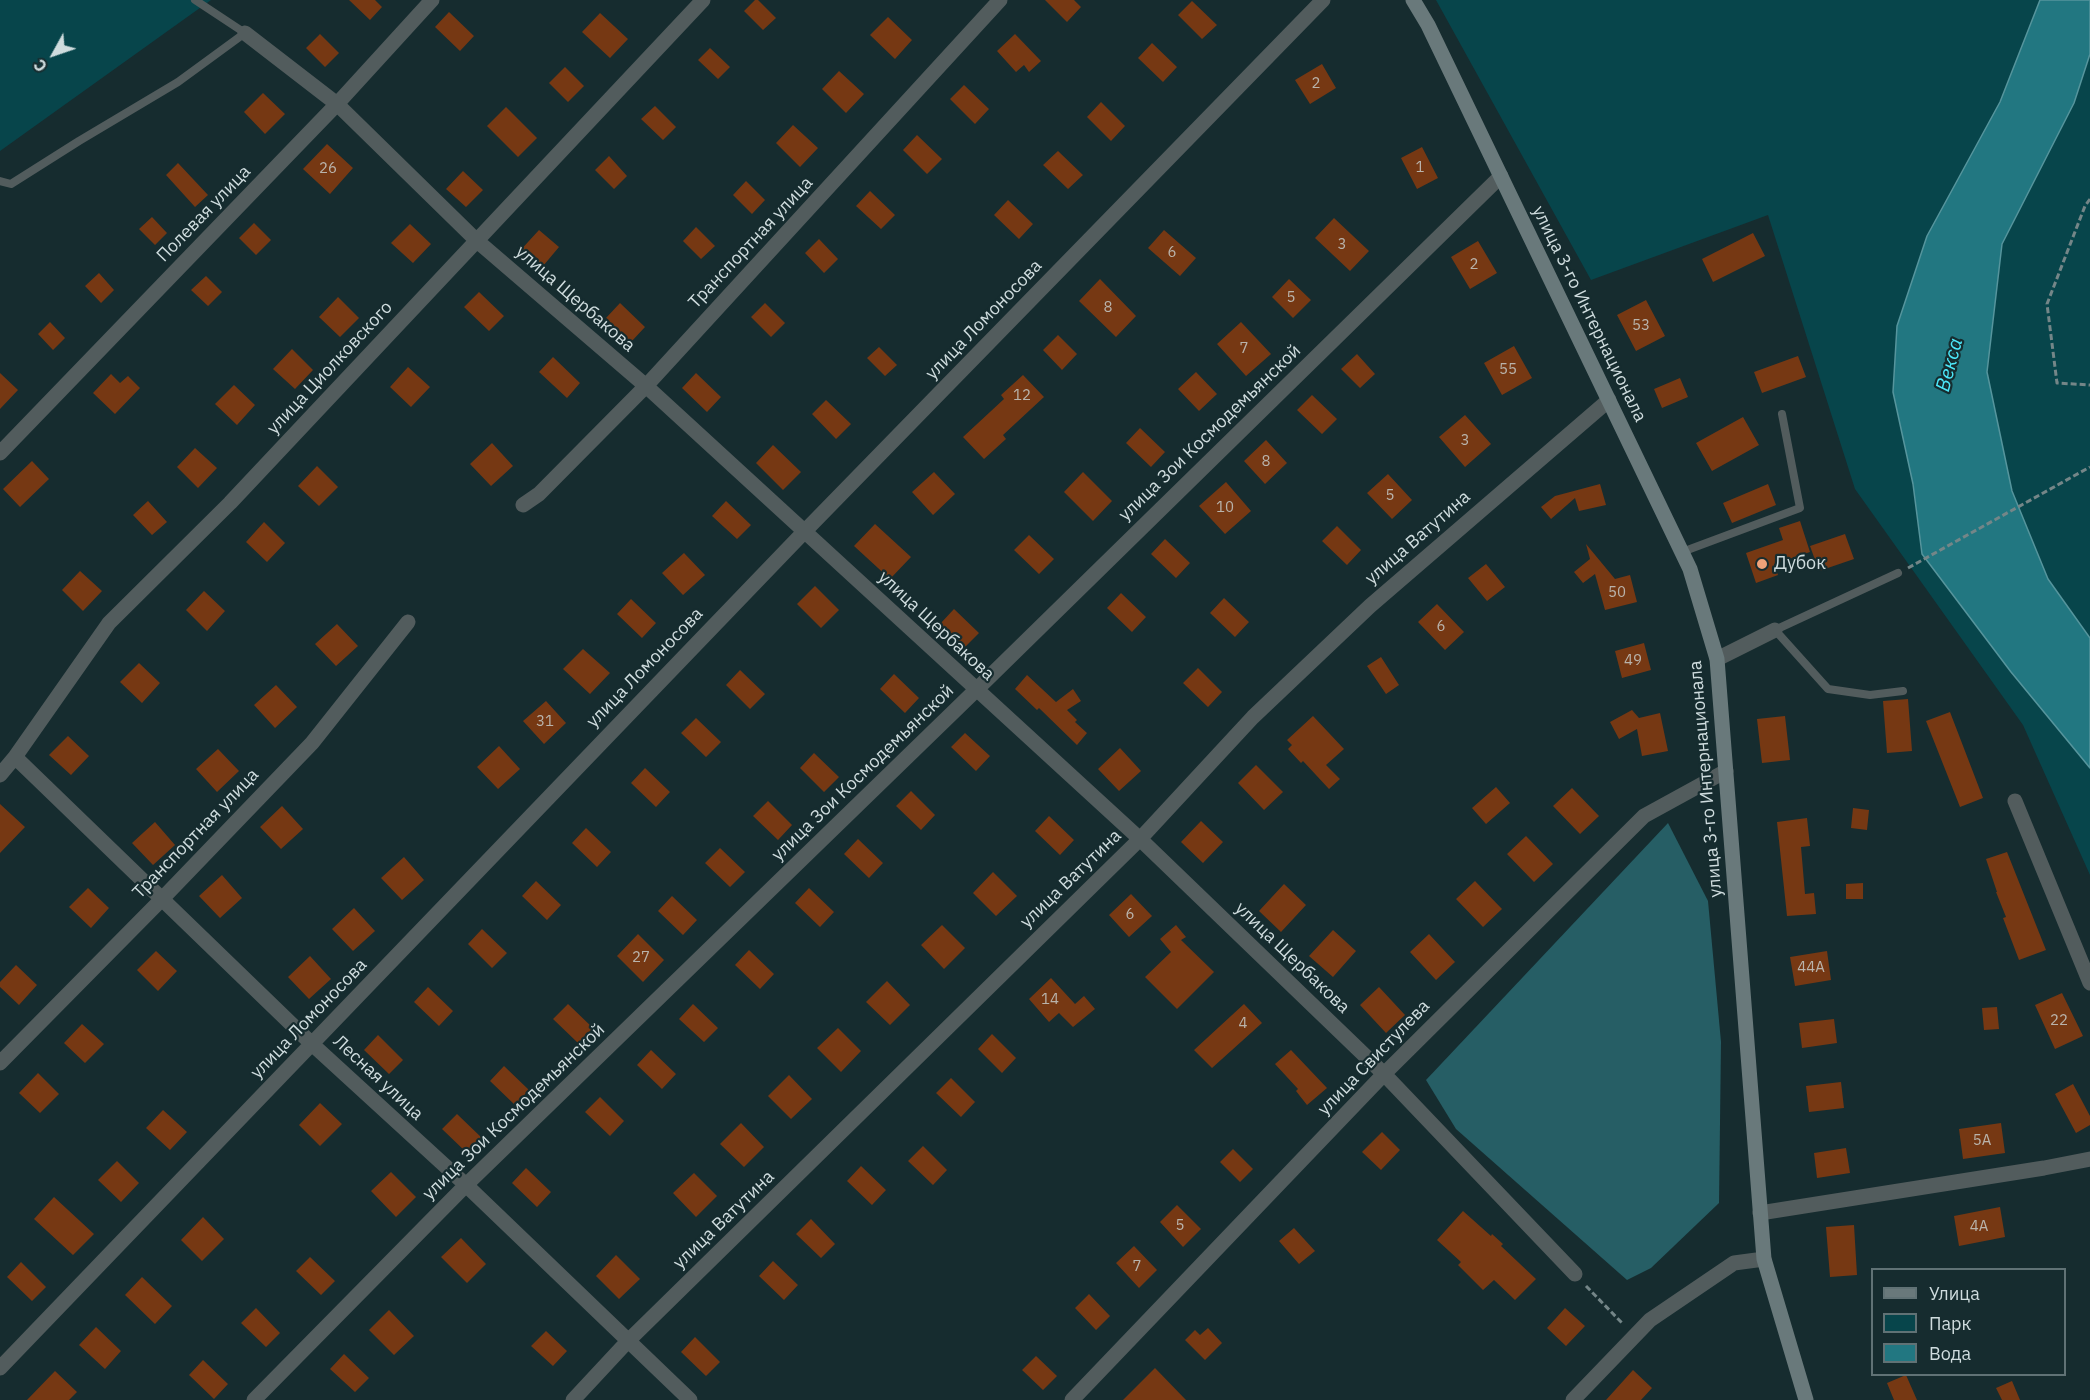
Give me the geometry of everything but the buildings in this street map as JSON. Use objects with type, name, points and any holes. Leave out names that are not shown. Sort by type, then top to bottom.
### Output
[{"type":"main road","name":"улица 3-го Интернационала","points":[[1413,0],[1428,25],[1690,569],[1717,659],[1764,1259],[1806,1400]]},
{"type":"street","name":"Полевая улица","points":[[0,453],[338,104],[432,0]]},
{"type":"street","name":"улица Циолковского","points":[[0,774],[15,757],[109,623],[230,502],[703,0]]},
{"type":"street","name":"Транспортная улица","points":[[523,505],[539,494],[646,386],[1000,0]]},
{"type":"street","name":"улица Ломоносова","points":[[0,1368],[804,531],[1323,0]]},
{"type":"street","name":"улица Щербакова","points":[[245,33],[338,104],[476,240],[646,386],[1140,839],[1384,1074],[1575,1275]]},
{"type":"street","name":"улица Зои Космодемьянской","points":[[254,1400],[466,1185],[1501,176]]},
{"type":"street","name":"улица Ватутина","points":[[573,1400],[627,1342],[1140,839],[1253,717],[1370,606],[1609,400]]},
{"type":"street","name":"Транспортная улица","points":[[0,1062],[161,900],[312,743],[408,622]]},
{"type":"street","points":[[1717,659],[1775,630]]},
{"type":"street","name":"Лесная улица","points":[[15,757],[312,1044],[466,1185],[690,1400]]},
{"type":"street","name":"улица Свистулева","points":[[1072,1400],[1384,1074],[1644,816],[1726,771]]},
{"type":"street","points":[[2015,801],[2090,983]]},
{"type":"street","points":[[1760,1213],[2090,1159]]},
{"type":"street","points":[[1573,1400],[1650,1320],[1734,1263],[1764,1259]]},
{"type":"lane","points":[[0,181],[11,184],[178,82],[245,33],[195,0]]},
{"type":"lane","points":[[1682,552],[1800,508],[1782,414]]},
{"type":"lane","points":[[1898,573],[1775,630],[1828,689],[1870,695],[1903,691]]},
{"type":"path","points":[[2090,199],[2085,206],[2047,304],[2056,383],[2090,385]]},
{"type":"path","points":[[1898,573],[2090,467]]},
{"type":"path","points":[[1575,1275],[1634,1336]]},
{"type":"green space","points":[[0,0],[211,0],[0,151]]},
{"type":"green space","points":[[1436,0],[2040,0],[2000,102],[1913,484],[1922,555],[2011,672],[2090,768],[2090,875],[2023,725],[1855,489],[1768,215],[1591,280]]},
{"type":"green space","points":[[2090,55],[2090,638],[2048,579],[2012,491],[1987,372],[2002,244],[2074,103]]},
{"type":"shaded area","points":[[1668,823],[1708,901],[1721,1042],[1719,1203],[1651,1268],[1627,1280],[1456,1129],[1426,1080]]},
{"type":"water","name":"Векса","points":[[2040,0],[2090,0],[2090,54],[2074,103],[2002,244],[1987,372],[2012,491],[2048,579],[2090,638],[2090,768],[2011,672],[1922,554],[1913,484],[1893,392],[1897,326],[1927,236],[2000,102]]},
{"type":"place","name":"Дубок","points":[[1762,564]]}]
